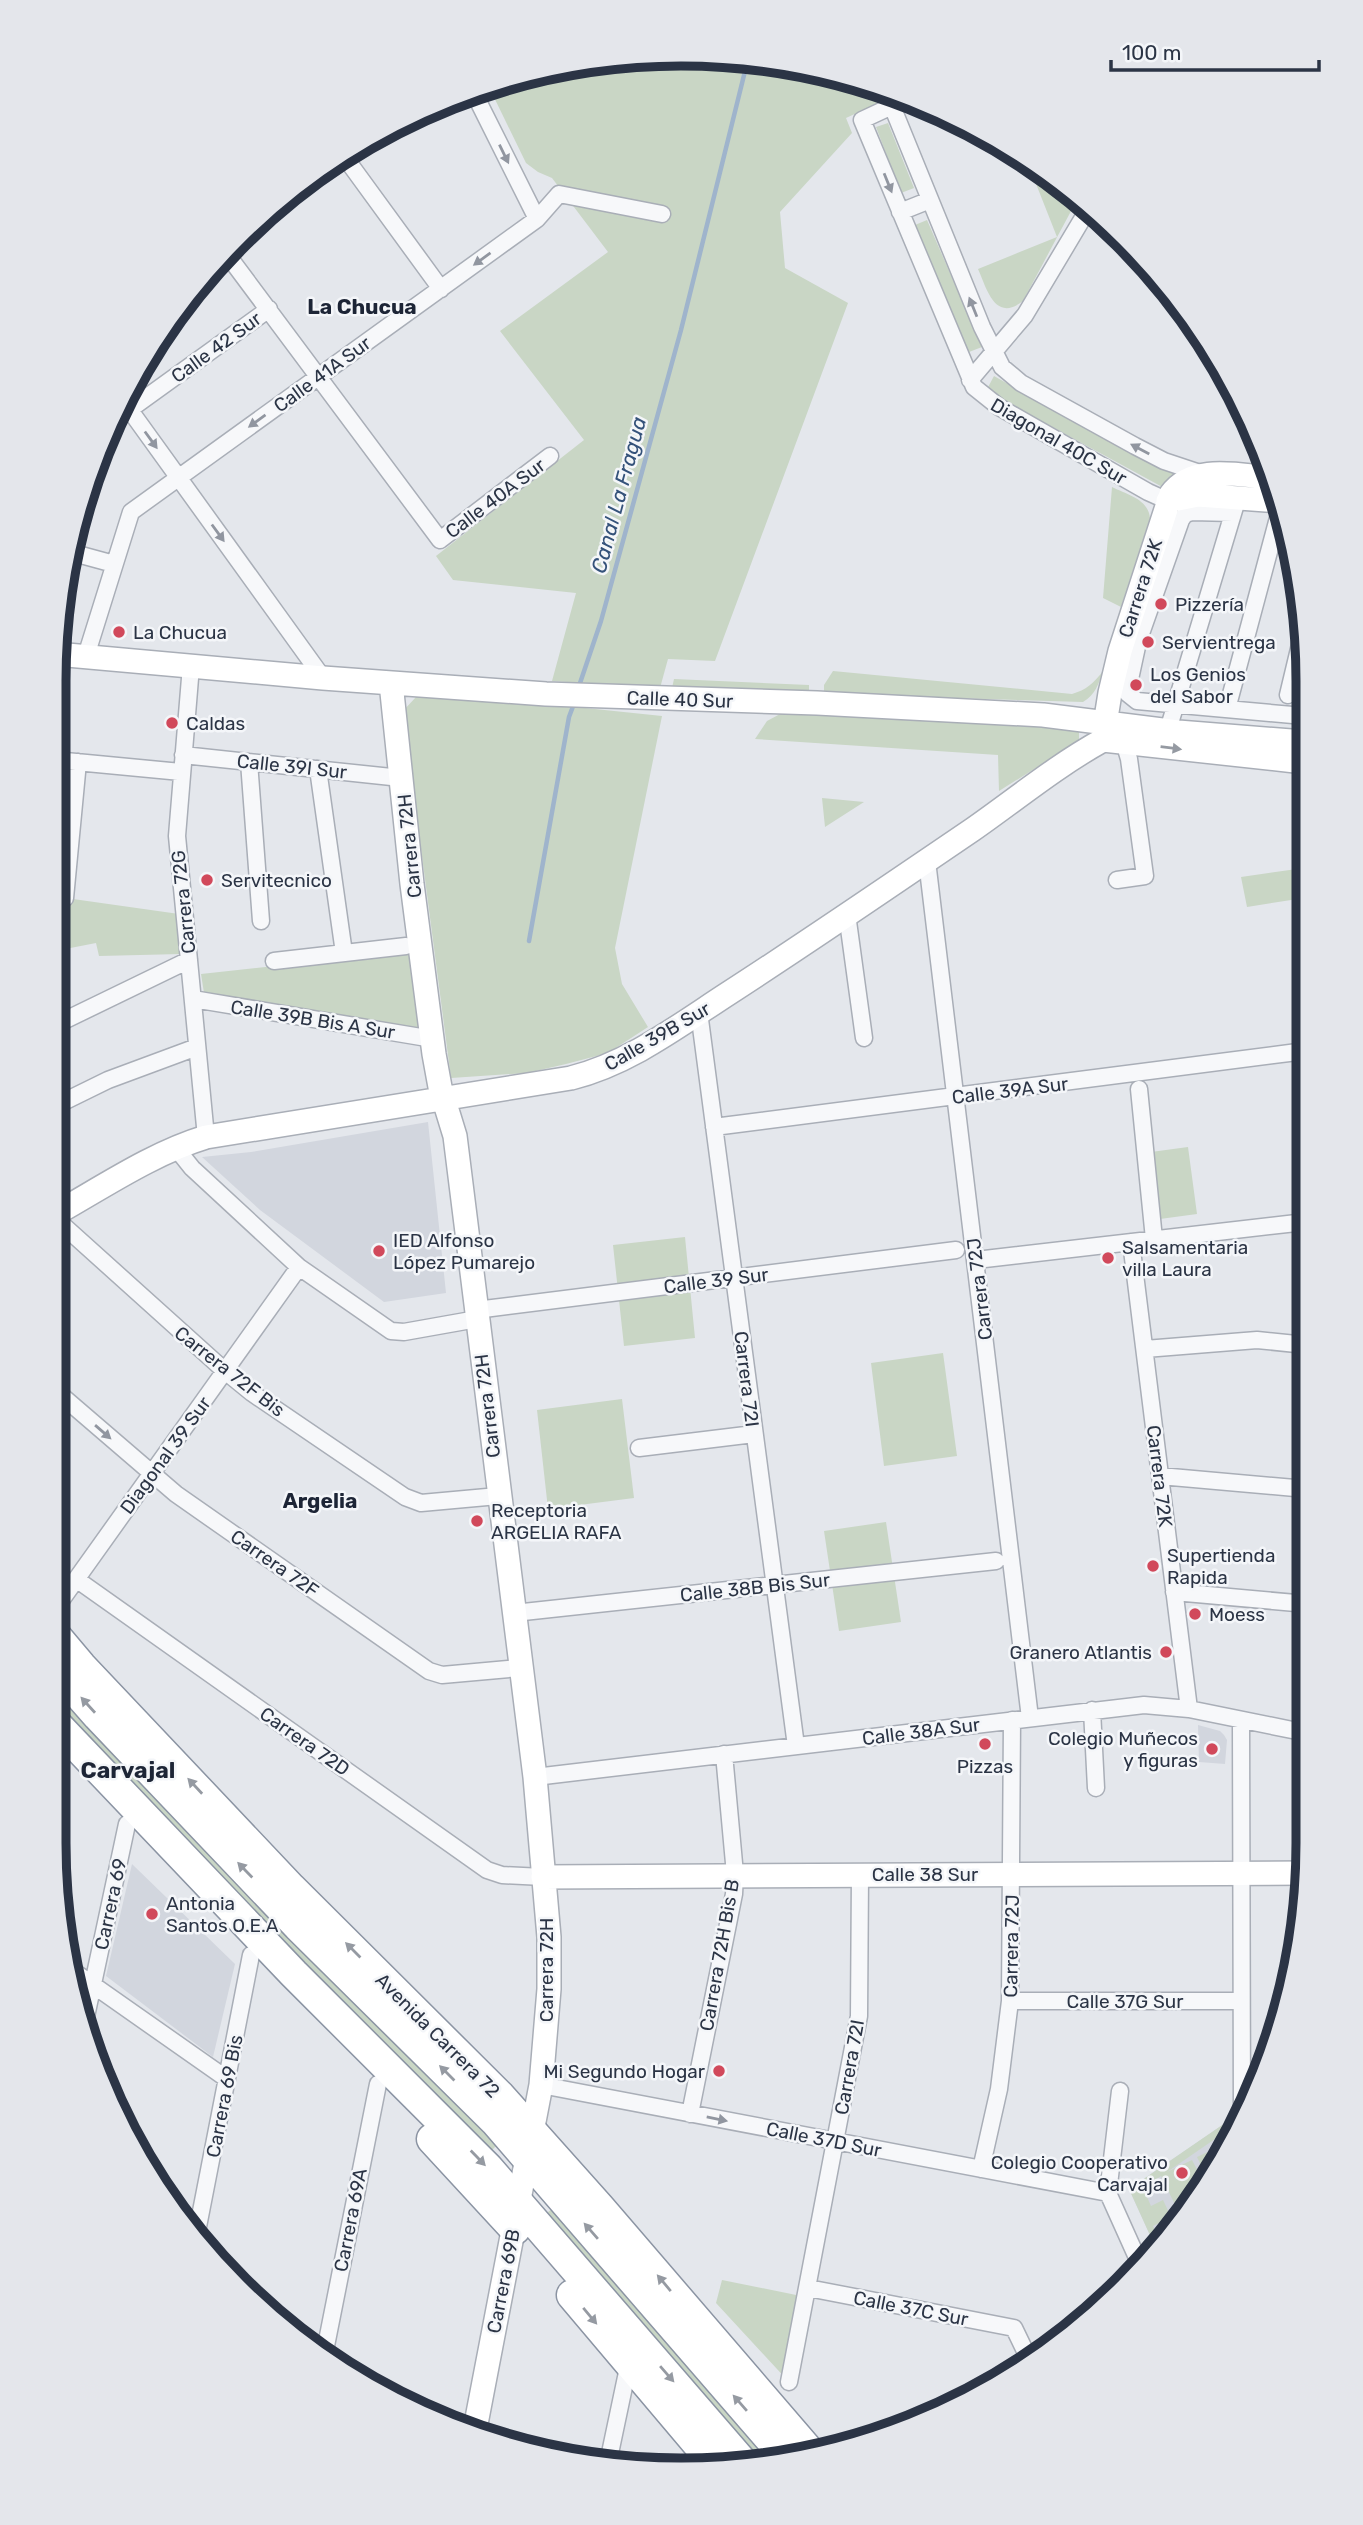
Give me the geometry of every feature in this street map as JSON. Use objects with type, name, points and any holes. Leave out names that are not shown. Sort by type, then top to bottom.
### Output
[{"type":"highway","name":"Avenida Carrera 72","points":[[66,1648],[291,1888],[472,2066],[530,2145],[780,2450]]},
{"type":"highway","name":"Avenida Carrera 72","points":[[66,1680],[298,1926],[481,2106],[530,2145],[600,2208],[805,2446]]},
{"type":"highway","points":[[66,1735],[309,1988],[488,2168],[516,2215],[629,2363],[709,2458]]},
{"type":"highway","points":[[66,1761],[378,2084],[516,2215],[736,2456]]},
{"type":"highway","points":[[309,1988],[315,2020]]},
{"type":"street","points":[[478,101],[537,219]]},
{"type":"street","name":"Diagonal 40C Sur","points":[[1168,501],[980,394],[970,380],[862,120],[892,106],[994,354],[1002,367],[1021,383],[1164,461],[1203,474]]},
{"type":"street","points":[[350,164],[441,289]]},
{"type":"street","name":"Calle 41A Sur","points":[[114,564],[131,512],[537,219],[559,194],[662,214]]},
{"type":"street","points":[[900,212],[930,201]]},
{"type":"street","points":[[970,380],[1025,315],[1084,216]]},
{"type":"street","points":[[233,262],[319,377]]},
{"type":"street","name":"Calle 42 Sur","points":[[134,401],[269,309]]},
{"type":"street","name":"Calle 40A Sur","points":[[319,377],[440,540],[550,456]]},
{"type":"street","points":[[130,410],[323,678]]},
{"type":"street","points":[[1203,474],[1262,477]]},
{"type":"street","name":"Carrera 72K","points":[[1175,705],[1132,700],[1127,693],[1127,687],[1164,542],[1168,501],[1182,481],[1203,474]]},
{"type":"street","points":[[1168,501],[1198,495],[1273,512]]},
{"type":"street","points":[[1168,730],[1236,505]]},
{"type":"street","name":"Carrera 72K","points":[[1117,880],[1144,876],[1120,742],[1120,651],[1164,542],[1185,514],[1236,505]]},
{"type":"street","points":[[1227,709],[1277,527]]},
{"type":"street","points":[[80,555],[114,564],[86,656]]},
{"type":"street","name":"Calle 40 Sur","points":[[67,655],[323,678],[588,697],[817,703],[1043,715],[1120,742],[1296,761]]},
{"type":"street","points":[[1288,695],[1296,663]]},
{"type":"street","name":"Carrera 72G","points":[[191,666],[177,836],[206,1137]]},
{"type":"street","name":"Carrera 72H","points":[[391,683],[438,1079],[455,1136],[535,1777],[549,1962],[541,2085],[530,2145]]},
{"type":"street","points":[[1175,705],[1296,715]]},
{"type":"street","name":"Calle 40 Sur","points":[[1120,742],[1168,730],[1296,741]]},
{"type":"street","name":"Calle 39B Sur","points":[[66,1210],[176,1148],[206,1137],[590,1073],[644,1048],[927,861],[1062,765],[1120,742]]},
{"type":"street","name":"Calle 39I Sur","points":[[183,755],[401,778]]},
{"type":"street","points":[[66,761],[181,772]]},
{"type":"street","points":[[66,853],[78,762]]},
{"type":"street","points":[[249,762],[261,921]]},
{"type":"street","points":[[318,769],[344,953]]},
{"type":"street","name":"Carrera 72J","points":[[927,861],[1030,1718]]},
{"type":"street","points":[[847,915],[864,1038]]},
{"type":"street","points":[[274,961],[406,946]]},
{"type":"street","points":[[66,1020],[189,960]]},
{"type":"street","name":"Calle 39B Bis A Sur","points":[[193,999],[433,1039]]},
{"type":"street","name":"Carrera 72I","points":[[699,1012],[796,1746]]},
{"type":"street","points":[[66,1101],[108,1080],[197,1047]]},
{"type":"street","name":"Calle 39A Sur","points":[[715,1127],[1296,1052]]},
{"type":"street","points":[[1139,1089],[1154,1240]]},
{"type":"street","points":[[176,1148],[192,1168],[299,1267]]},
{"type":"street","points":[[975,1260],[1296,1223]]},
{"type":"street","name":"Carrera 72F Bis","points":[[66,1226],[225,1371],[405,1497],[421,1503],[498,1496]]},
{"type":"street","name":"Carrera 72K","points":[[1130,1242],[1189,1709]]},
{"type":"street","name":"Calle 39 Sur","points":[[299,1267],[391,1331],[404,1332],[476,1314],[956,1250]]},
{"type":"street","name":"Diagonal 39 Sur","points":[[66,1593],[299,1267]]},
{"type":"street","points":[[1145,1349],[1257,1340],[1296,1344]]},
{"type":"street","name":"Carrera 72F","points":[[66,1400],[176,1494],[429,1671],[442,1675],[520,1668]]},
{"type":"street","points":[[639,1448],[754,1434]]},
{"type":"street","points":[[1160,1476],[1296,1488]]},
{"type":"street","name":"Calle 38B Bis Sur","points":[[513,1613],[996,1561]]},
{"type":"street","name":"Carrera 72D","points":[[76,1579],[486,1870],[502,1875],[543,1877]]},
{"type":"street","points":[[1174,1592],[1296,1603]]},
{"type":"street","name":"Calle 38A Sur","points":[[535,1777],[1144,1705],[1189,1709],[1296,1731]]},
{"type":"street","points":[[1092,1710],[1096,1788]]},
{"type":"street","name":"Carrera 72J","points":[[981,2169],[1001,2078],[1010,2001],[1012,1720]]},
{"type":"street","points":[[1241,1720],[1241,2099]]},
{"type":"street","name":"Carrera 72H Bis B","points":[[690,2113],[734,1894],[735,1874],[724,1754]]},
{"type":"street","name":"Carrera 69","points":[[89,2008],[127,1824]]},
{"type":"street","name":"Calle 38 Sur","points":[[543,1877],[1295,1873]]},
{"type":"street","name":"Carrera 72I","points":[[789,2382],[859,2015],[860,1874]]},
{"type":"street","name":"Carrera 69 Bis","points":[[199,2224],[251,1955]]},
{"type":"street","points":[[81,1977],[227,2080]]},
{"type":"street","name":"Calle 37G Sur","points":[[1010,2001],[1241,2001]]},
{"type":"street","name":"Carrera 69A","points":[[326,2345],[378,2084]]},
{"type":"street","name":"Calle 37D Sur","points":[[541,2085],[1108,2193]]},
{"type":"street","points":[[1120,2091],[1108,2193],[1137,2257]]},
{"type":"street","name":"Carrera 69B","points":[[476,2423],[530,2145]]},
{"type":"street","name":"Calle 37C Sur","points":[[808,2288],[1014,2328],[1026,2353]]},
{"type":"street","points":[[610,2454],[629,2363]]},
{"type":"shaded area","name":"IED Alfonso López Pumarejo","points":[[428,1122],[446,1293],[384,1302],[260,1210],[202,1157],[251,1152]]},
{"type":"shaded area","name":"Colegio Muñecos y figuras","points":[[1198,1725],[1220,1731],[1224,1735],[1227,1740],[1225,1764],[1199,1762]]},
{"type":"shaded area","name":"Antonia Santos O.E.A","points":[[132,1864],[235,1964],[213,2057],[106,1976]]},
{"type":"shaded area","name":"Colegio Cooperativo Carvajal","points":[[1231,2119],[1193,2185],[1152,2239],[1129,2189]]},
{"type":"green space","points":[[641,68],[722,68],[801,78],[884,101],[846,118],[852,133],[780,212],[785,268],[848,303],[715,661],[668,659],[660,688],[552,681],[576,593],[453,580],[436,556],[584,440],[500,331],[608,252],[552,178],[526,163],[493,96],[562,78]]},
{"type":"green space","points":[[888,123],[914,188],[901,193],[876,127]]},
{"type":"green space","points":[[1034,178],[1073,208],[1023,301],[1005,308],[993,301],[978,269],[1057,237]]},
{"type":"green space","points":[[927,220],[982,347],[969,352],[915,225]]},
{"type":"green space","points":[[994,376],[1152,465],[1180,475],[1166,489],[986,391]]},
{"type":"green space","points":[[1112,487],[1141,502],[1150,518],[1121,607],[1103,598]]},
{"type":"green space","points":[[833,671],[1072,694],[1089,686],[1103,671],[1094,692],[1083,702],[824,694],[824,685]]},
{"type":"green space","points":[[674,679],[809,685],[809,694],[672,688]]},
{"type":"green space","points":[[416,697],[547,704],[662,716],[615,948],[622,984],[648,1027],[608,1053],[527,1073],[451,1078],[403,711]]},
{"type":"green space","points":[[782,713],[1079,726],[1079,741],[999,791],[998,755],[755,739],[767,721]]},
{"type":"green space","points":[[822,798],[864,802],[825,827]]},
{"type":"green space","points":[[1296,869],[1296,899],[1247,907],[1241,877]]},
{"type":"green space","points":[[66,899],[179,914],[181,954],[99,956],[96,943],[66,949]]},
{"type":"green space","points":[[413,951],[424,1032],[204,993],[201,974]]},
{"type":"green space","points":[[1188,1147],[1197,1214],[1160,1219],[1151,1152]]},
{"type":"green space","points":[[685,1237],[695,1338],[624,1346],[613,1245]]},
{"type":"green space","points":[[943,1353],[957,1456],[884,1466],[871,1363]]},
{"type":"green space","points":[[622,1399],[634,1498],[548,1509],[537,1410]]},
{"type":"green space","points":[[886,1522],[901,1622],[839,1631],[824,1531]]},
{"type":"green space","points":[[66,1693],[500,2142],[491,2151],[66,1724]]},
{"type":"green space","points":[[1231,2119],[1224,2133],[1167,2172],[1192,2160],[1200,2174],[1176,2208],[1161,2176],[1143,2188],[1151,2206],[1163,2200],[1170,2216],[1153,2226],[1157,2233],[1152,2239],[1129,2189]]},
{"type":"green space","points":[[1215,2148],[1203,2169],[1197,2157]]},
{"type":"green space","points":[[555,2207],[773,2451],[747,2455],[548,2218],[548,2212]]},
{"type":"green space","points":[[722,2280],[806,2297],[789,2382],[716,2303]]},
{"type":"waterway","name":"Canal La Fragua","points":[[578,689],[601,621],[681,330],[745,70]]},
{"type":"waterway","name":"Canal La Fragua","points":[[529,941],[569,717],[575,701]]},
{"type":"place","name":"Pizzería","points":[[1161,604]]},
{"type":"place","name":"La Chucua","points":[[119,632]]},
{"type":"place","name":"Servientrega","points":[[1148,642]]},
{"type":"place","name":"Los Genios del Sabor","points":[[1136,685]]},
{"type":"place","name":"Caldas","points":[[172,723]]},
{"type":"place","name":"Servitecnico","points":[[207,880]]},
{"type":"place","name":"IED Alfonso López Pumarejo","points":[[379,1251]]},
{"type":"place","name":"Salsamentaria villa Laura","points":[[1108,1258]]},
{"type":"place","name":"Receptoria ARGELIA RAFA","points":[[477,1521]]},
{"type":"place","name":"Supertienda Rapida","points":[[1153,1566]]},
{"type":"place","name":"Moess","points":[[1195,1614]]},
{"type":"place","name":"Granero Atlantis","points":[[1166,1652]]},
{"type":"place","name":"Pizzas","points":[[985,1744]]},
{"type":"place","name":"Colegio Muñecos y figuras","points":[[1212,1749]]},
{"type":"place","name":"Antonia Santos O.E.A","points":[[152,1914]]},
{"type":"place","name":"Mi Segundo Hogar","points":[[719,2071]]},
{"type":"place","name":"Colegio Cooperativo Carvajal","points":[[1182,2173]]},
{"type":"district","name":"La Chucua","points":[[362,307]]},
{"type":"district","name":"Argelia","points":[[320,1501]]},
{"type":"district","name":"Carvajal","points":[[128,1770]]}]
